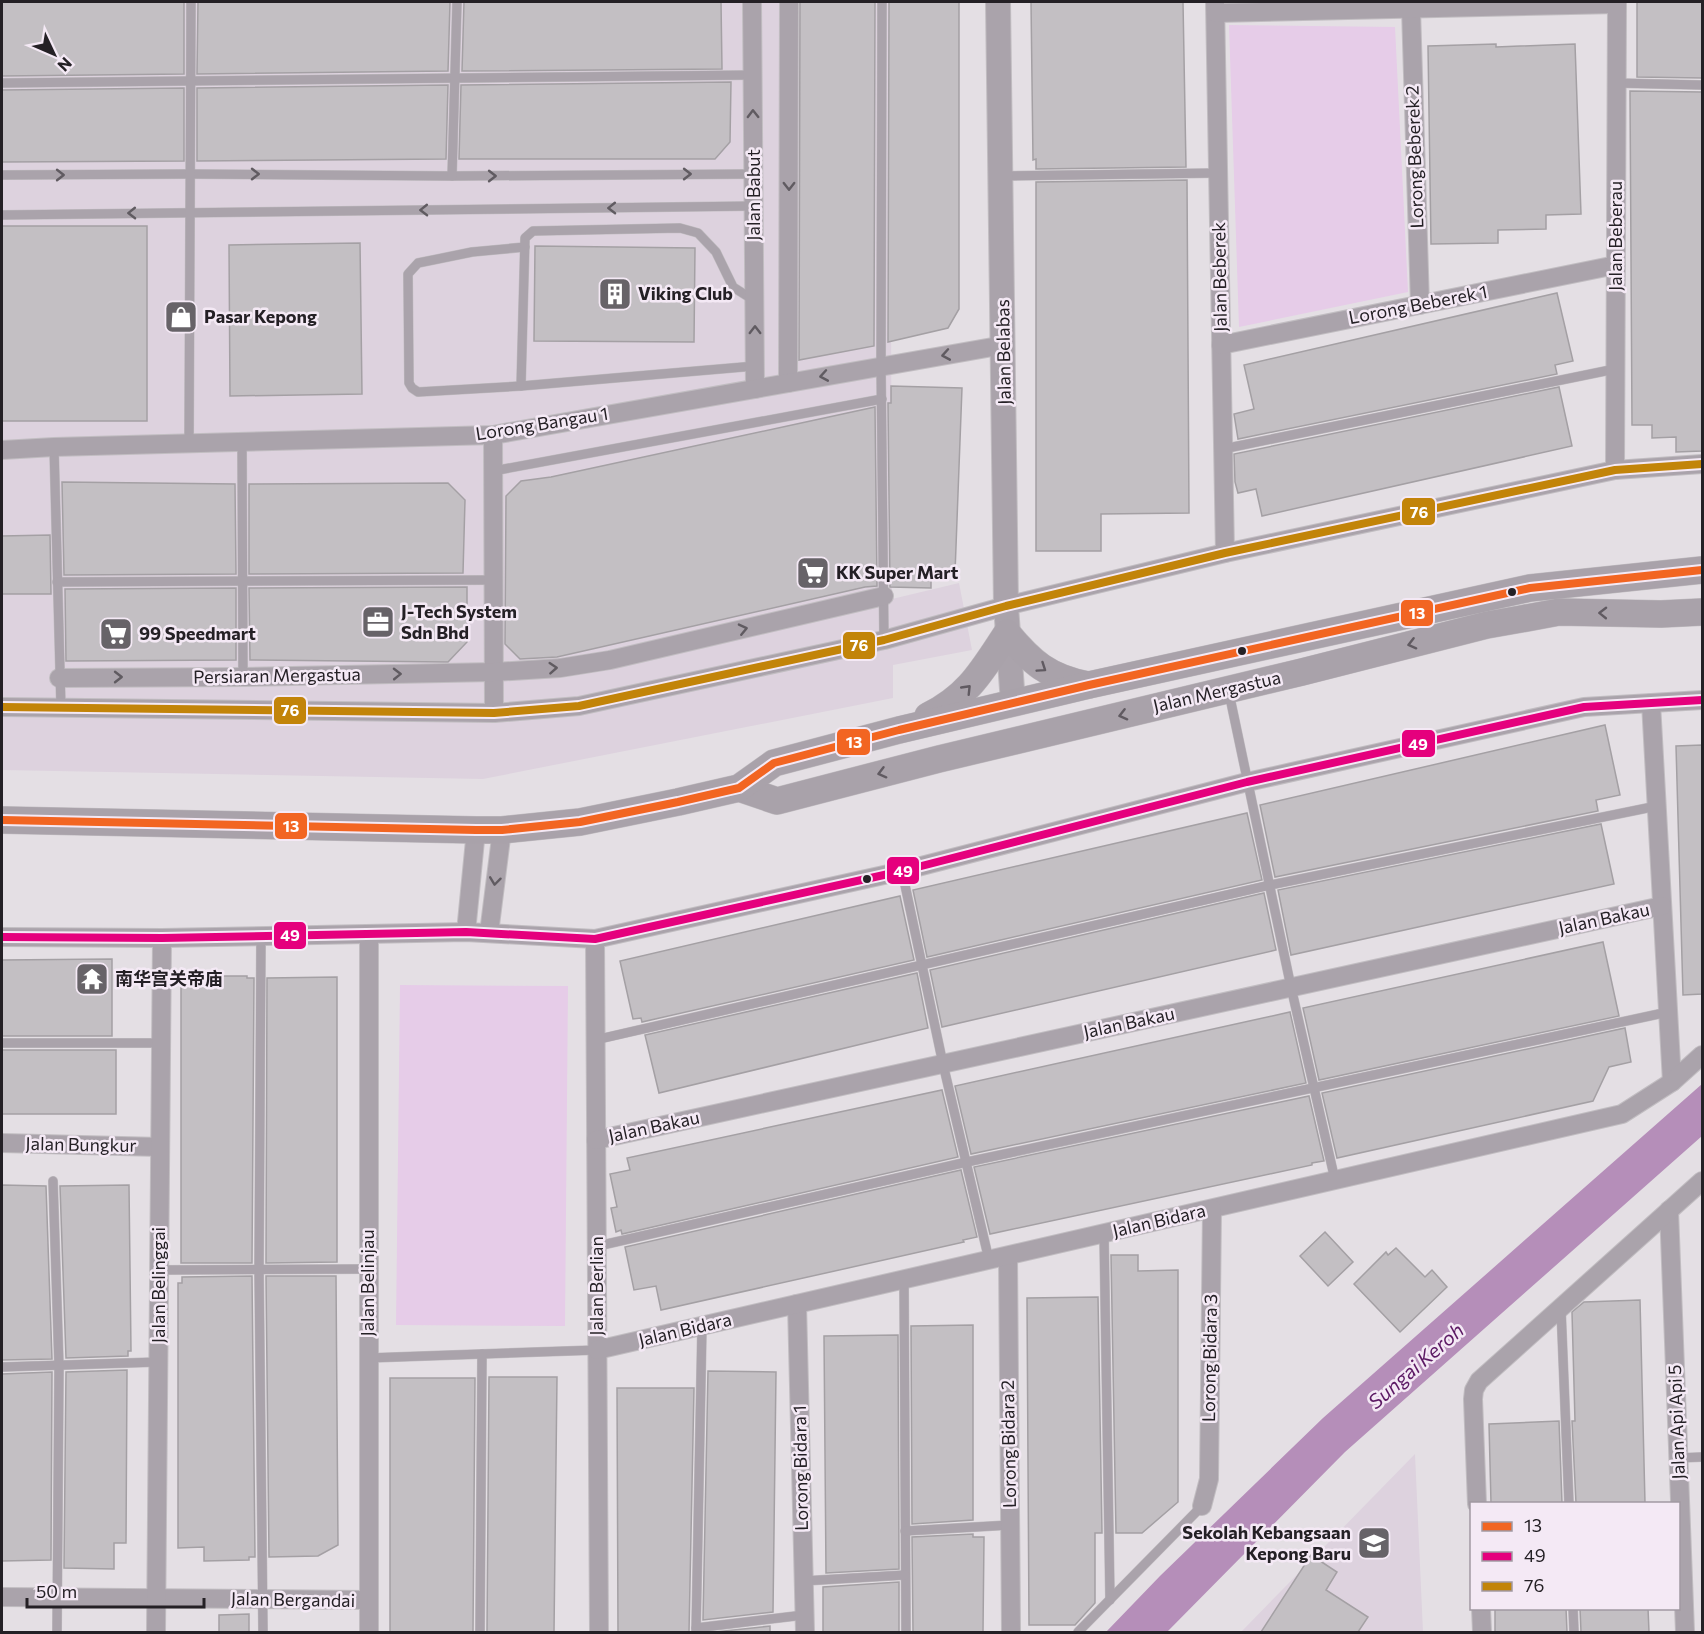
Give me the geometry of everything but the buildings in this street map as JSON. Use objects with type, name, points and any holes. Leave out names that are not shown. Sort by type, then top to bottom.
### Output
[{"type":"main road","name":"Jalan Mergastua","points":[[2,820],[489,830],[580,822],[739,788],[774,763],[899,730],[1089,685],[1530,588],[1702,570]]},
{"type":"main road","name":"Jalan Mergastua","points":[[739,788],[777,801],[1487,625],[1559,612],[1661,614],[1702,612]]},
{"type":"main road","points":[[1661,614],[1702,622]]},
{"type":"main road","points":[[899,730],[945,707],[964,693],[1007,633],[1024,654],[1039,667],[1071,682],[1089,685]]},
{"type":"main road","points":[[939,759],[990,727],[1013,703],[1043,722],[1065,729]]},
{"type":"street","name":"Jalan Babut","points":[[752,2],[755,389]]},
{"type":"street","name":"Jalan Babut","points":[[788,383],[789,2]]},
{"type":"street","name":"Jalan Belabas","points":[[998,2],[1006,606],[1013,703]]},
{"type":"street","points":[[1215,7],[1411,9],[1617,3]]},
{"type":"street","name":"Jalan Beberau","points":[[1615,470],[1617,3]]},
{"type":"street","name":"Jalan Beberek","points":[[1215,7],[1225,553]]},
{"type":"street","name":"Lorong Beberek 2","points":[[1411,9],[1420,305]]},
{"type":"street","name":"Lorong Beberek 1","points":[[1221,345],[1616,266]]},
{"type":"street","name":"Lorong Bangau 1","points":[[2,450],[493,435],[1004,345]]},
{"type":"street","points":[[493,435],[494,713]]},
{"type":"street","name":"Persiaran Mergastua","points":[[2,707],[494,713],[579,706],[884,640],[1006,606],[1225,553],[1615,470],[1702,464]]},
{"type":"street","name":"Persiaran Mergastua","points":[[59,678],[494,672],[560,668],[610,660],[884,596]]},
{"type":"street","points":[[2,937],[162,938],[466,932],[595,939],[902,871],[1247,782],[1584,707],[1702,700]]},
{"type":"street","points":[[1650,703],[1672,1082]]},
{"type":"street","points":[[466,932],[489,830]]},
{"type":"street","points":[[489,830],[489,933]]},
{"type":"street","name":"Jalan Bakau","points":[[596,1140],[1662,906]]},
{"type":"street","name":"Jalan Belinjau","points":[[369,934],[369,1632]]},
{"type":"street","name":"Jalan Belinggai","points":[[156,1632],[162,938]]},
{"type":"street","name":"Jalan Berlian","points":[[595,939],[599,1632]]},
{"type":"street","name":"Jalan Bidara","points":[[597,1350],[1622,1114],[1672,1082],[1702,1054]]},
{"type":"street","name":"Jalan Bungkur","points":[[2,1143],[160,1146]]},
{"type":"street","points":[[1477,1502],[1473,1399],[1474,1390],[1479,1381],[1562,1309],[1702,1181]]},
{"type":"street","name":"Lorong Bidara 3","points":[[1202,1506],[1209,1479],[1212,1209]]},
{"type":"street","name":"Jalan Api Api 5","points":[[1670,1210],[1680,1502]]},
{"type":"street","name":"Lorong Bidara 2","points":[[1008,1256],[1011,1632]]},
{"type":"street","name":"Lorong Bidara 1","points":[[797,1304],[804,1624]]},
{"type":"street","name":"Jalan Api Api 5","points":[[1680,1508],[1685,1632]]},
{"type":"street","name":"Jalan Bergandai","points":[[2,1597],[369,1600]]},
{"type":"street","points":[[1481,1610],[1482,1632]]},
{"type":"lane","points":[[189,443],[191,2]]},
{"type":"lane","points":[[452,176],[457,2]]},
{"type":"lane","points":[[882,2],[881,366],[884,640]]},
{"type":"lane","points":[[2,82],[753,75]]},
{"type":"lane","points":[[1616,83],[1702,85]]},
{"type":"lane","points":[[1001,176],[1218,173]]},
{"type":"lane","points":[[2,176],[754,174]]},
{"type":"lane","points":[[2,215],[755,206]]},
{"type":"lane","points":[[521,386],[525,238],[533,231],[680,228],[698,233],[716,252],[733,287],[755,301]]},
{"type":"lane","points":[[525,247],[472,252],[418,263],[408,274],[409,383],[412,388],[418,392],[521,386],[755,366]]},
{"type":"lane","points":[[1223,449],[1615,369]]},
{"type":"lane","points":[[494,471],[882,399]]},
{"type":"lane","points":[[242,442],[243,677]]},
{"type":"lane","points":[[54,447],[61,708]]},
{"type":"lane","points":[[57,582],[494,580]]},
{"type":"lane","points":[[1229,689],[1291,987],[1335,1180]]},
{"type":"lane","points":[[595,1040],[1269,885],[1656,806]]},
{"type":"lane","points":[[902,871],[943,1064],[989,1260]]},
{"type":"lane","points":[[261,936],[259,1269],[263,1632]]},
{"type":"lane","points":[[598,1246],[967,1162],[1668,1012]]},
{"type":"lane","points":[[2,1043],[161,1042]]},
{"type":"lane","points":[[53,1181],[59,1366],[57,1632]]},
{"type":"lane","points":[[1104,1233],[1110,1600]]},
{"type":"lane","points":[[159,1270],[368,1269]]},
{"type":"lane","points":[[904,1279],[906,1632]]},
{"type":"lane","points":[[1562,1309],[1569,1502]]},
{"type":"lane","points":[[702,1326],[696,1630],[804,1624]]},
{"type":"lane","points":[[368,1358],[597,1350]]},
{"type":"lane","points":[[480,1632],[482,1354]]},
{"type":"lane","points":[[2,1367],[158,1362]]},
{"type":"lane","points":[[1678,1458],[1702,1457]]},
{"type":"lane","points":[[1078,1632],[1202,1506]]},
{"type":"lane","points":[[905,1531],[1010,1525]]},
{"type":"lane","points":[[803,1581],[905,1575]]},
{"type":"lane","points":[[1573,1610],[1574,1632]]},
{"type":"shaded area","points":[[2,2],[890,2],[892,599],[959,583],[972,650],[893,665],[893,698],[483,779],[2,770]]},
{"type":"shaded area","points":[[1229,25],[1395,27],[1408,292],[1239,327]]},
{"type":"shaded area","points":[[400,985],[568,986],[565,1326],[396,1325]]},
{"type":"shaded area","name":"Sekolah Kebangsaan Kepong Baru","points":[[1415,1454],[1423,1632],[1241,1632]]},
{"type":"water","name":"Sungai Keroh","points":[[1702,1084],[1702,1136],[1345,1452],[1167,1632],[1106,1632],[1160,1576],[1323,1418]]},
{"type":"transit line","name":"76","points":[[2,707],[494,713],[579,706],[884,640],[1006,606],[1225,553],[1615,470],[1702,464]]},
{"type":"transit line","name":"13","points":[[2,820],[476,830],[502,830],[580,822],[739,788],[774,763],[899,730],[1089,685],[1530,588],[1702,570]]},
{"type":"transit line","name":"49","points":[[2,937],[162,938],[466,932],[595,939],[902,871],[1247,782],[1584,707],[1702,700]]},
{"type":"place","name":"Viking Club","points":[[615,294]]},
{"type":"place","name":"Pasar Kepong","points":[[181,317]]},
{"type":"place","name":"KK Super Mart","points":[[813,573]]},
{"type":"place","name":"J-Tech System Sdn Bhd","points":[[378,622]]},
{"type":"place","name":"99 Speedmart","points":[[116,634]]},
{"type":"place","name":"南华宫关帝庙","points":[[92,979]]},
{"type":"place","name":"Sekolah Kebangsaan Kepong Baru","points":[[1374,1543]]}]
